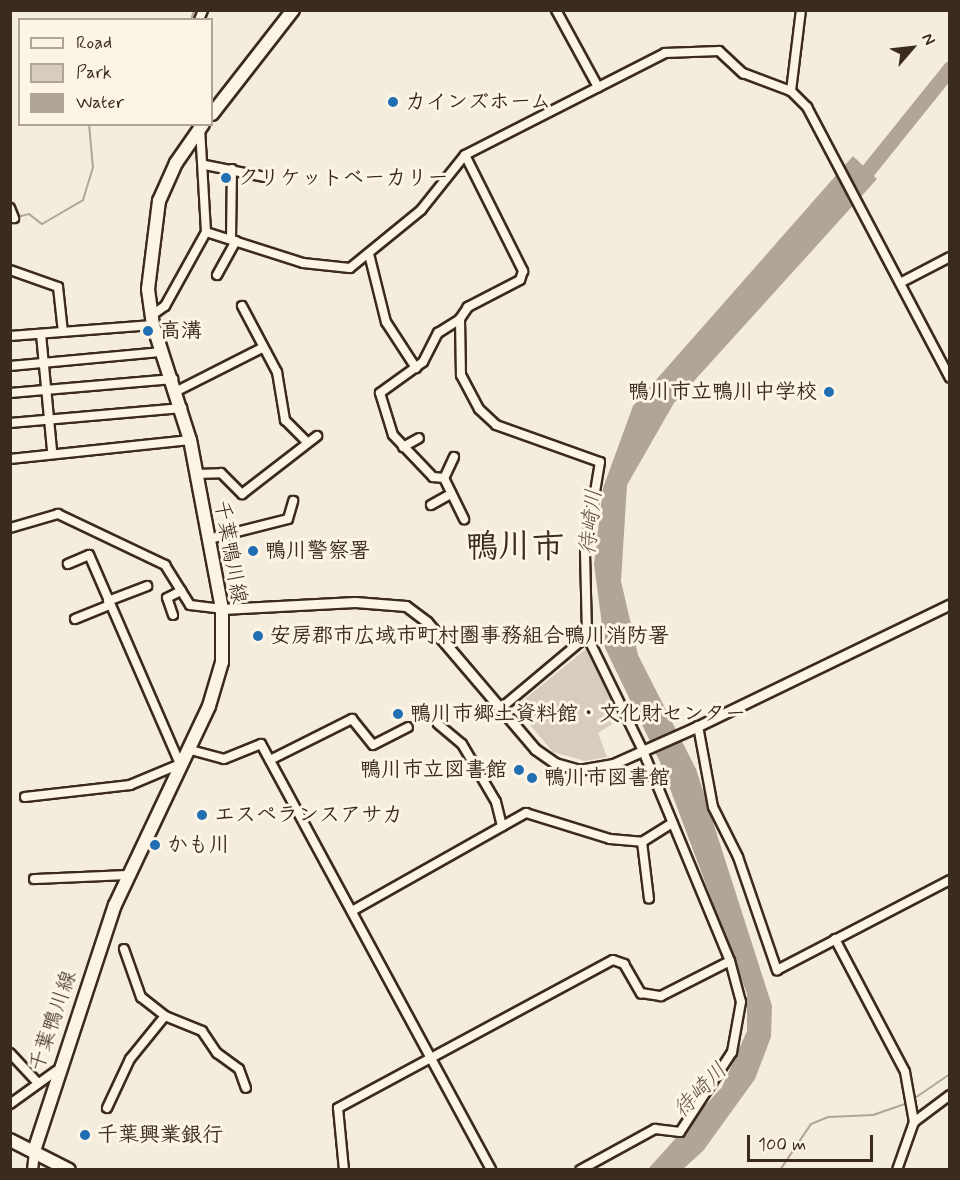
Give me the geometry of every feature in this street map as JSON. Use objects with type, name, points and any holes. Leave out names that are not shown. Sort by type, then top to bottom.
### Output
[{"type":"main road","points":[[213,113],[293,10]]},
{"type":"main road","name":"千葉鴨川線","points":[[34,1151],[56,1071],[129,875],[188,749],[221,671],[222,609],[190,440],[177,391],[152,320],[153,223],[166,183],[201,126]]},
{"type":"main road","points":[[10,1140],[69,1170]]},
{"type":"street","points":[[556,10],[598,87]]},
{"type":"street","points":[[791,91],[801,10]]},
{"type":"street","points":[[206,232],[342,270],[369,254],[421,210],[465,155],[665,53],[692,49],[718,51],[743,74],[791,91],[807,107],[864,211],[950,378]]},
{"type":"street","points":[[10,336],[63,332],[152,320],[165,306],[206,232],[205,165],[201,126]]},
{"type":"street","points":[[444,478],[433,477],[393,435],[380,393],[416,368],[438,333],[460,319],[468,307],[520,280],[523,271],[465,155]]},
{"type":"street","points":[[205,165],[265,177]]},
{"type":"street","points":[[217,275],[233,240],[232,170]]},
{"type":"street","points":[[10,208],[14,218]]},
{"type":"street","points":[[369,254],[386,322],[416,368]]},
{"type":"street","points":[[900,283],[950,257]]},
{"type":"street","points":[[10,270],[58,287],[63,332]]},
{"type":"street","points":[[242,306],[261,348],[277,372],[285,420],[306,441]]},
{"type":"street","points":[[460,319],[461,375],[487,418],[600,462],[585,552],[587,636],[645,750],[672,823],[730,961],[741,1002],[738,1038],[699,1109],[680,1132],[655,1129],[580,1170]]},
{"type":"street","points":[[42,334],[52,451]]},
{"type":"street","points":[[177,391],[261,348]]},
{"type":"street","points":[[10,366],[162,352]]},
{"type":"street","points":[[10,393],[173,379]]},
{"type":"street","points":[[10,423],[182,408]]},
{"type":"street","points":[[196,474],[221,473],[242,494],[306,441],[317,436]]},
{"type":"street","points":[[403,447],[419,438]]},
{"type":"street","points":[[10,459],[52,451],[190,440]]},
{"type":"street","points":[[444,478],[454,458]]},
{"type":"street","points":[[444,478],[464,519]]},
{"type":"street","points":[[431,505],[451,494]]},
{"type":"street","points":[[209,539],[288,519],[293,501]]},
{"type":"street","points":[[10,528],[58,514],[165,565],[190,605],[222,609],[399,604],[423,618],[535,749],[566,768],[597,768],[645,750],[950,604]]},
{"type":"street","points":[[25,797],[130,785],[180,764],[89,555],[68,564]]},
{"type":"street","points":[[75,619],[147,586]]},
{"type":"street","points":[[173,615],[167,598],[181,591]]},
{"type":"street","points":[[500,710],[587,636]]},
{"type":"street","points":[[270,760],[352,719],[373,745],[408,727]]},
{"type":"street","points":[[438,724],[462,744],[496,802],[502,826]]},
{"type":"street","points":[[696,727],[713,807],[738,857],[777,970],[950,880]]},
{"type":"street","points":[[188,749],[224,759],[261,744],[491,1170]]},
{"type":"street","points":[[352,911],[502,826],[531,813],[610,839],[642,842],[672,823]]},
{"type":"street","points":[[642,842],[649,899]]},
{"type":"street","points":[[34,879],[129,875]]},
{"type":"street","points":[[835,939],[905,1072],[914,1122]]},
{"type":"street","points":[[124,949],[141,997],[165,1016],[202,1031],[217,1053],[239,1069],[246,1088]]},
{"type":"street","points":[[344,1170],[338,1108],[614,960],[624,964],[641,993],[661,996],[730,961]]},
{"type":"street","points":[[107,1108],[130,1059],[165,1016]]},
{"type":"street","points":[[10,1053],[38,1083]]},
{"type":"street","points":[[10,1104],[56,1071]]},
{"type":"street","points":[[897,1170],[914,1122],[950,1095]]},
{"type":"street","points":[[32,1170],[34,1151]]},
{"type":"green space","points":[[586,649],[615,703],[604,709],[612,724],[598,733],[607,757],[585,761],[553,752],[515,707]]},
{"type":"water","points":[[853,156],[877,179],[674,403],[627,485],[621,581],[638,655],[696,769],[772,1006],[771,1037],[755,1079],[703,1151],[683,1169],[648,1169],[722,1087],[747,1031],[747,994],[660,762],[605,648],[594,564],[603,488],[633,406]]},
{"type":"waterway","points":[[192,18],[194,10]]},
{"type":"waterway","name":"待崎川","points":[[856,185],[950,68]]},
{"type":"waterway","points":[[17,217],[29,214],[42,224],[83,200],[93,168],[89,126]]},
{"type":"waterway","points":[[912,1100],[950,1074]]},
{"type":"waterway","points":[[780,1170],[811,1124],[828,1117],[873,1115],[907,1103]]},
{"type":"place","name":"カインズホーム","points":[[393,102]]},
{"type":"place","name":"クリケットベーカリー","points":[[226,178]]},
{"type":"place","name":"高溝","points":[[148,331]]},
{"type":"place","name":"鴨川市立鴨川中学校","points":[[829,392]]},
{"type":"place","name":"鴨川警察署","points":[[253,551]]},
{"type":"place","name":"安房郡市広域市町村圏事務組合鴨川消防署","points":[[258,636]]},
{"type":"place","name":"鴨川市郷土資料館・文化財センター","points":[[398,714]]},
{"type":"place","name":"鴨川市立図書館","points":[[519,770]]},
{"type":"place","name":"鴨川市図書館","points":[[532,778]]},
{"type":"place","name":"エスペランスアサカ","points":[[202,815]]},
{"type":"place","name":"かも川","points":[[155,845]]},
{"type":"place","name":"千葉興業銀行","points":[[85,1135]]},
{"type":"district","name":"鴨川市","points":[[515,549]]}]
